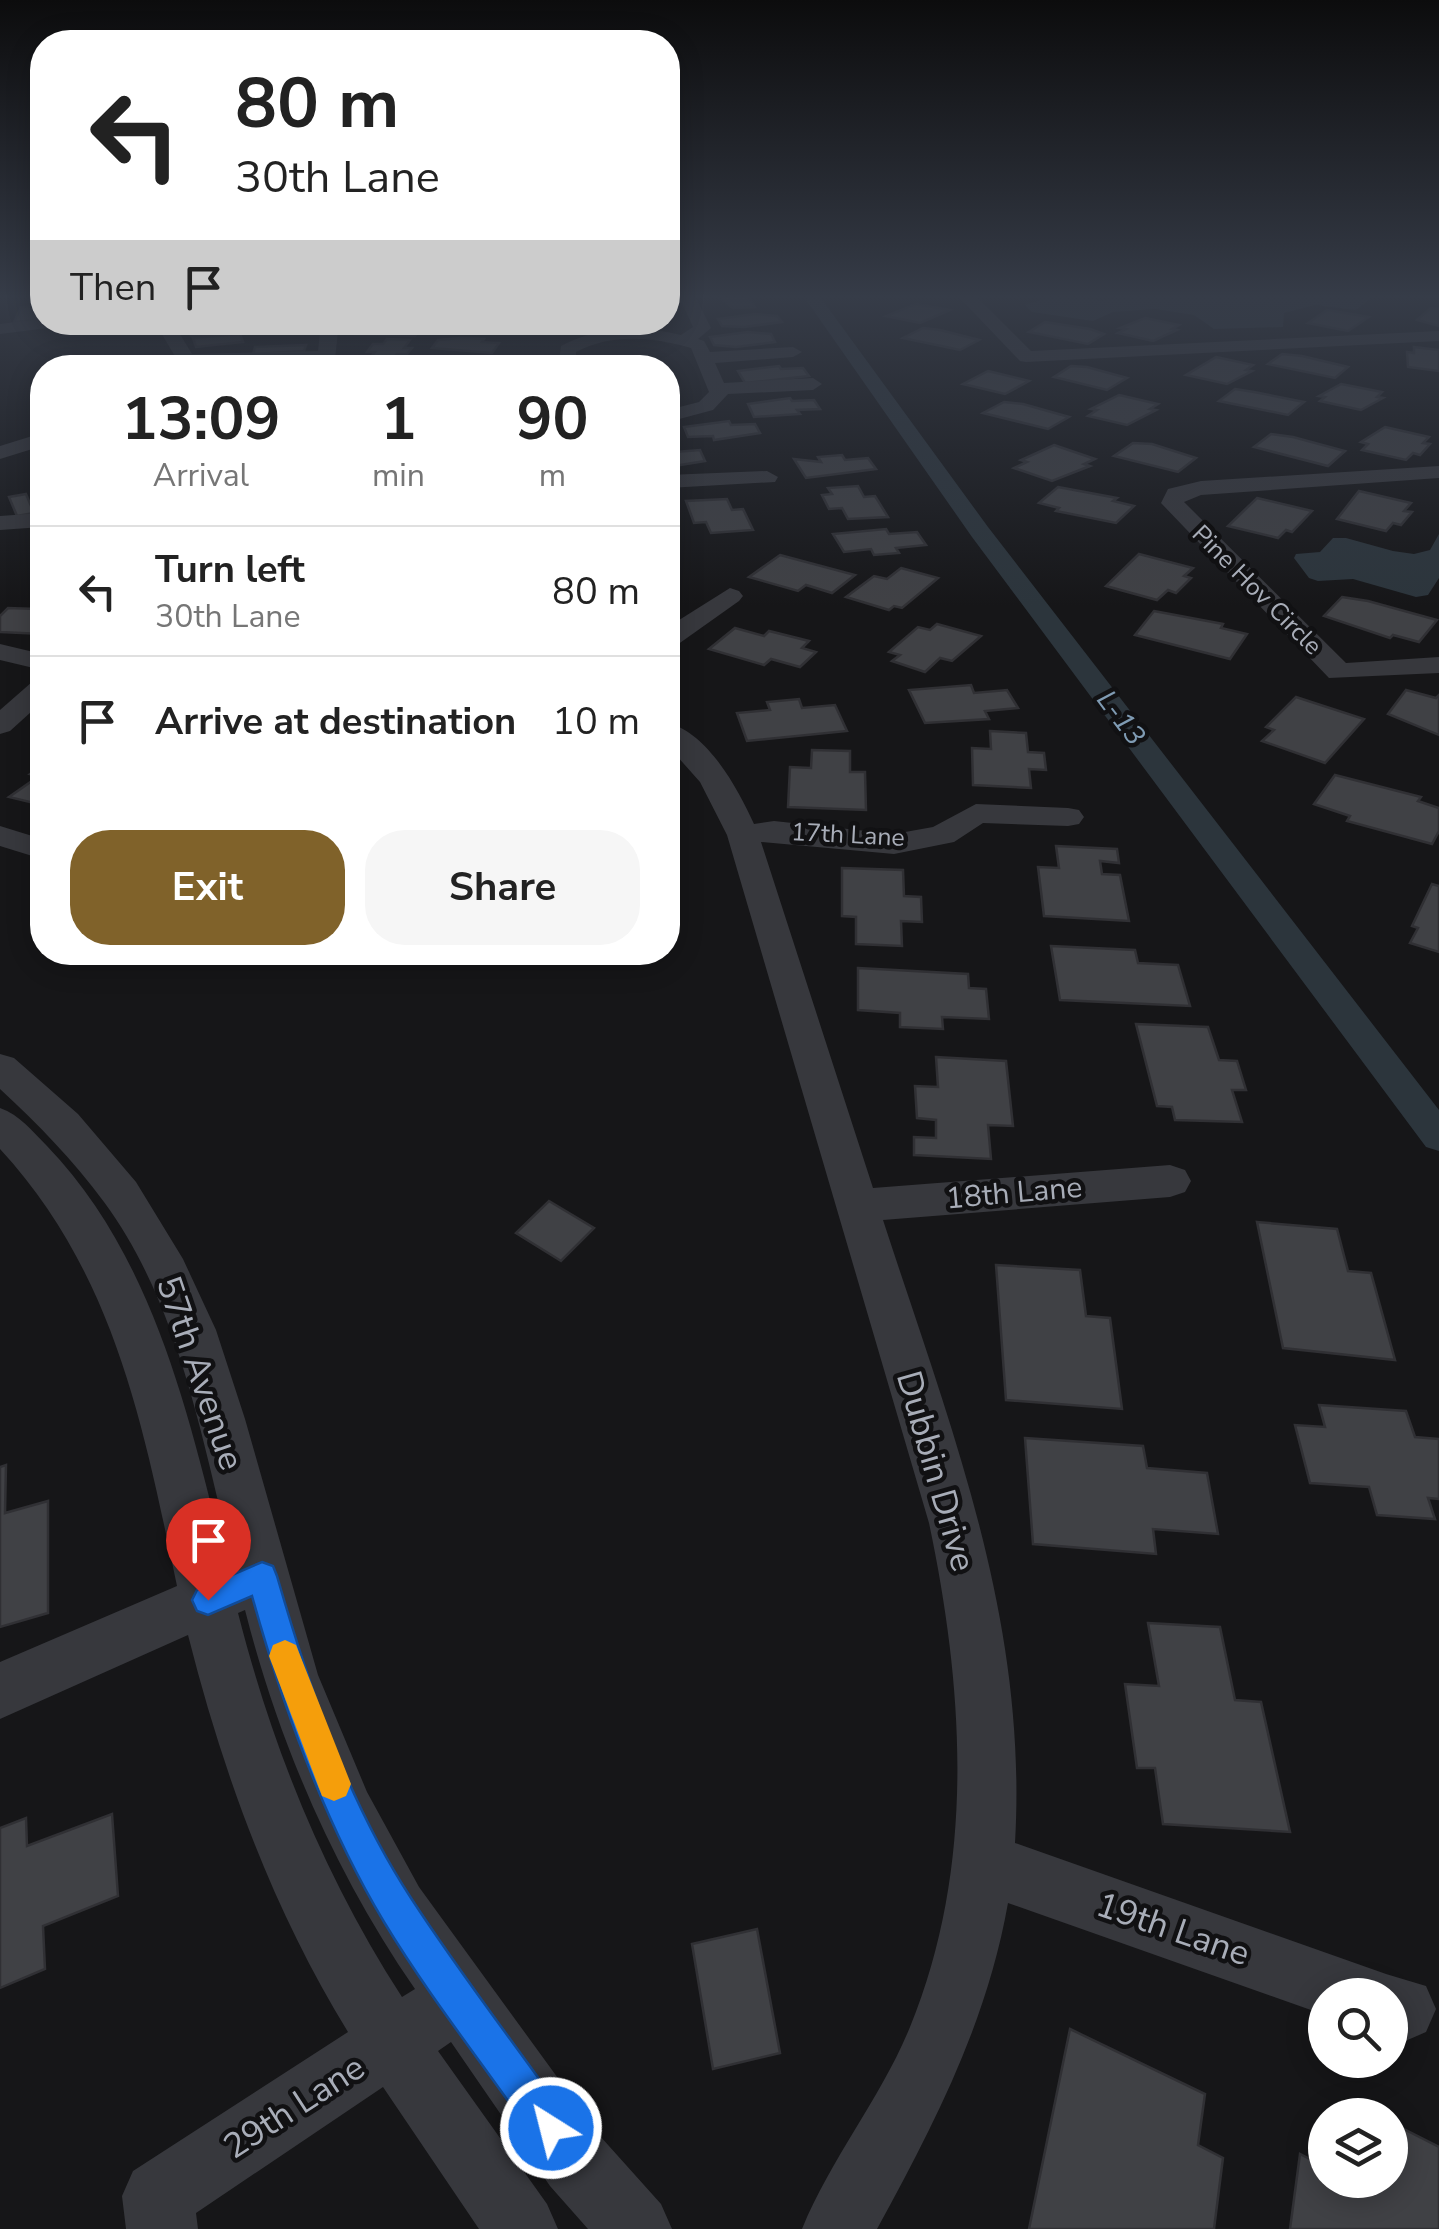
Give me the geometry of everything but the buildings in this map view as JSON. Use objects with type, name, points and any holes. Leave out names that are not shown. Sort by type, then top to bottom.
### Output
[{"type":"street","points":[[680,413],[706,406],[716,398]]},
{"type":"street","points":[[0,452],[30,443]]},
{"type":"street","name":"Pine Hov Circle","points":[[1439,472],[1200,488],[1176,494],[1172,503],[1338,672],[1439,665]]},
{"type":"street","points":[[680,481],[767,477]]},
{"type":"street","points":[[0,522],[30,521]]},
{"type":"street","points":[[680,630],[730,596]]},
{"type":"street","points":[[0,652],[30,659]]},
{"type":"street","points":[[0,724],[30,698]]},
{"type":"street","name":"Dubbin Drive","points":[[680,742],[717,780],[743,835],[956,1523],[978,1636],[988,1764],[983,1864],[970,1940],[938,2040],[838,2229]]},
{"type":"street","name":"17th Lane","points":[[743,835],[774,830],[894,844],[942,835],[976,813],[1068,817]]},
{"type":"street","points":[[0,836],[30,845]]},
{"type":"street","name":"57th Avenue","points":[[0,1067],[64,1124],[121,1193],[161,1259],[199,1348],[290,1677],[346,1813],[397,1909],[574,2161],[636,2229]]},
{"type":"street","name":"57th Avenue","points":[[0,1122],[25,1146],[79,1214],[116,1280],[146,1350],[171,1438],[234,1706],[288,1852],[340,1956],[522,2229]]},
{"type":"street","name":"18th Lane","points":[[858,1206],[1170,1180]]},
{"type":"street","points":[[0,1692],[262,1576]]},
{"type":"street","name":"19th Lane","points":[[983,1864],[1313,1978]]},
{"type":"street","name":"29th Lane","points":[[162,2229],[158,2196],[458,1999]]},
{"type":"shaded area","points":[[1439,534],[1439,578],[1428,595],[1416,597],[1353,579],[1318,581],[1309,578],[1294,558],[1296,554],[1320,552],[1333,538],[1414,554],[1430,550]]},
{"type":"waterway","name":"L-13","points":[[884,398],[980,532],[1439,1137]]},
{"type":"slow traffic","points":[[285,1656],[334,1784]]},
{"type":"route","points":[[208,1600],[262,1576],[290,1677],[346,1813],[397,1909],[551,2128]]}]
